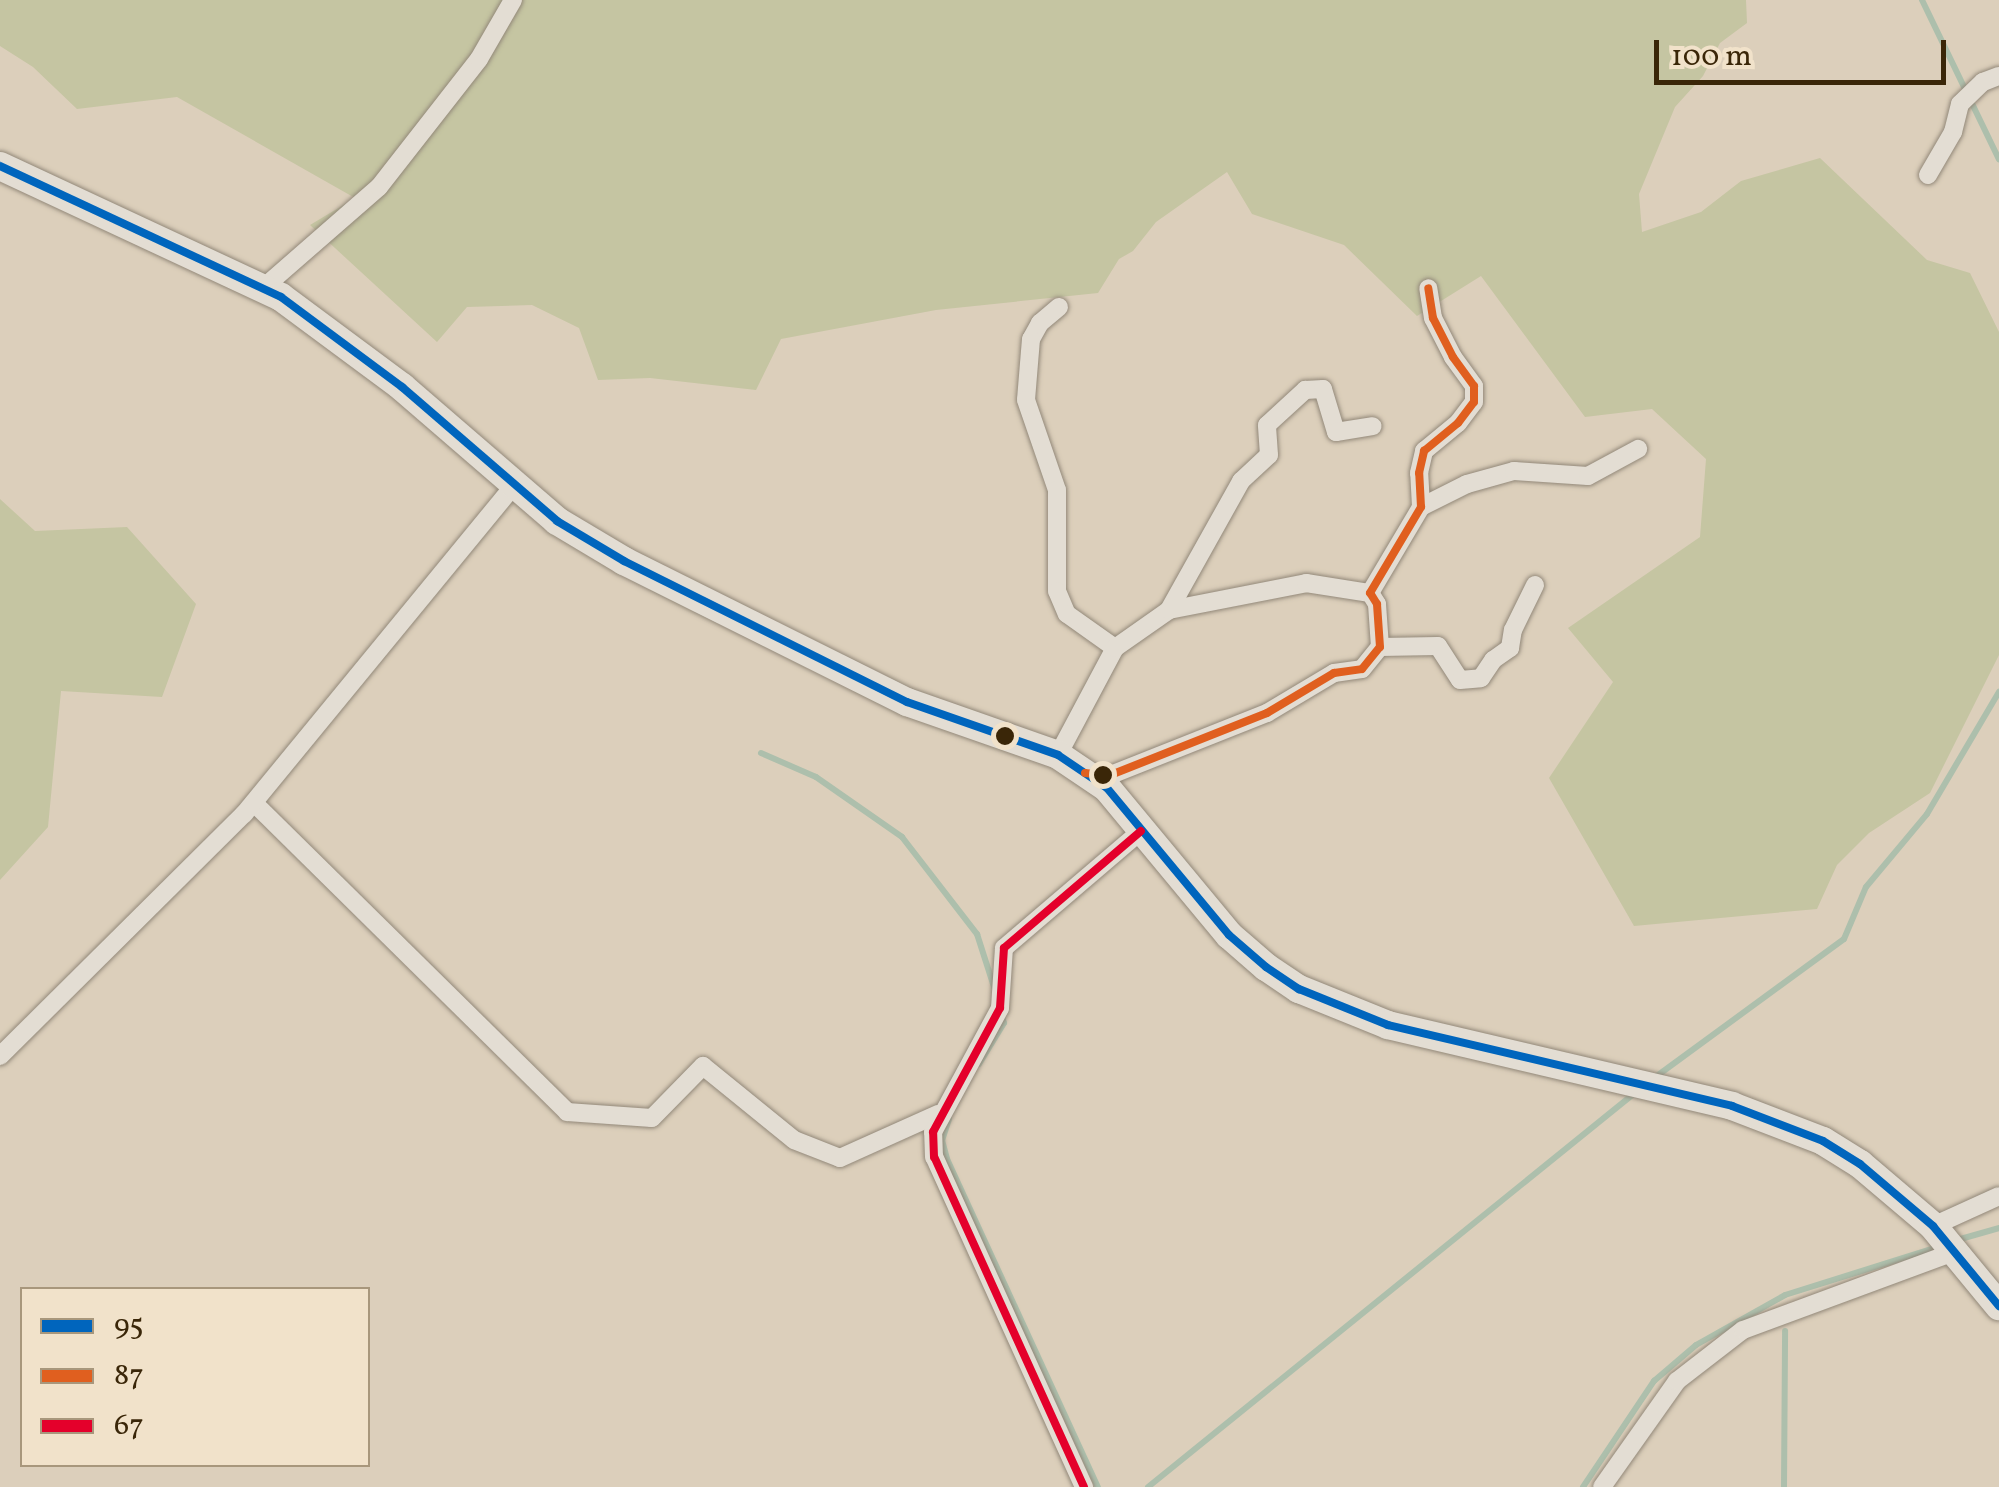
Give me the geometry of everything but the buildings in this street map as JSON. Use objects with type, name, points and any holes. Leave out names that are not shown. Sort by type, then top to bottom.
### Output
[{"type":"street","points":[[262,289],[379,187],[479,59],[513,0]]},
{"type":"street","points":[[1928,175],[1953,132],[1960,104],[1991,79]]},
{"type":"street","points":[[0,166],[281,298],[402,387],[557,521],[624,561],[907,702],[1058,756],[1085,773],[1107,788],[1229,934],[1266,967],[1299,989],[1388,1025],[1732,1106],[1823,1141],[1860,1164],[1943,1238],[1999,1306]]},
{"type":"street","points":[[1421,507],[1419,473],[1424,451],[1458,423],[1474,402],[1474,386],[1452,357],[1434,318],[1428,288]]},
{"type":"street","points":[[1059,307],[1040,323],[1032,339],[1026,400],[1057,490],[1057,591],[1067,614],[1115,648]]},
{"type":"street","points":[[1169,610],[1241,481],[1269,454],[1267,425],[1305,390],[1323,389],[1336,432],[1373,426]]},
{"type":"street","points":[[1370,593],[1421,507],[1466,484],[1514,471],[1588,476],[1638,449]]},
{"type":"street","points":[[0,1056],[254,803],[513,486]]},
{"type":"street","points":[[1058,756],[1115,648],[1169,610],[1306,583],[1370,593],[1377,604],[1380,648],[1362,670],[1334,673],[1267,713],[1108,776],[1085,773]]},
{"type":"street","points":[[1380,648],[1438,646],[1460,680],[1481,678],[1492,660],[1510,648],[1513,630],[1535,585]]},
{"type":"street","points":[[254,803],[567,1112],[652,1118],[702,1066],[794,1140],[840,1158],[938,1114]]},
{"type":"street","points":[[1084,1487],[934,1157],[932,1132],[938,1114],[1000,1008],[1004,948],[1141,831]]},
{"type":"street","points":[[1602,1487],[1677,1381],[1731,1338],[1943,1238],[1999,1196]]},
{"type":"green space","points":[[0,0],[1746,0],[1747,23],[1720,43],[1703,76],[1675,107],[1639,194],[1642,232],[1701,212],[1741,181],[1820,158],[1927,260],[1970,273],[1999,332],[1999,655],[1930,793],[1869,833],[1837,865],[1817,909],[1634,926],[1549,778],[1613,682],[1568,628],[1700,537],[1706,459],[1652,409],[1585,417],[1481,276],[1417,316],[1344,245],[1252,214],[1227,172],[1156,222],[1133,251],[1119,259],[1098,293],[936,310],[781,339],[756,390],[650,378],[598,380],[579,328],[532,305],[467,307],[437,342],[310,225],[355,198],[177,97],[77,109],[33,67],[0,46]]},
{"type":"green space","points":[[0,499],[35,531],[127,527],[196,604],[162,697],[61,691],[48,827],[0,880]]},
{"type":"waterway","points":[[1922,0],[1999,159]]},
{"type":"waterway","points":[[1654,1078],[1844,939],[1866,887],[1927,814],[1999,692]]},
{"type":"waterway","points":[[761,753],[816,777],[902,837],[977,934],[994,987]]},
{"type":"waterway","points":[[979,1064],[1004,1023],[1001,1014]]},
{"type":"waterway","points":[[1148,1487],[1636,1092]]},
{"type":"waterway","points":[[949,1119],[942,1140],[947,1159],[1098,1487]]},
{"type":"waterway","points":[[1957,1240],[1999,1228]]},
{"type":"waterway","points":[[1583,1487],[1654,1381],[1696,1345],[1785,1295],[1941,1246]]},
{"type":"waterway","points":[[1784,1487],[1785,1331]]},
{"type":"transit line","name":"95","points":[[0,166],[281,297],[402,387],[557,521],[624,561],[907,702],[1058,755],[1107,788],[1229,935],[1299,989],[1388,1025],[1732,1106],[1823,1141],[1860,1164],[1933,1226],[1999,1306]]},
{"type":"transit line","name":"87","points":[[1085,773],[1108,776],[1267,713],[1334,673],[1362,669],[1380,647],[1377,604],[1370,593],[1421,507],[1419,473],[1424,451],[1458,423],[1474,402],[1474,386],[1453,357],[1433,318],[1428,288]]},
{"type":"transit line","name":"67","points":[[1084,1487],[934,1157],[933,1132],[1000,1008],[1004,948],[1141,831]]}]
